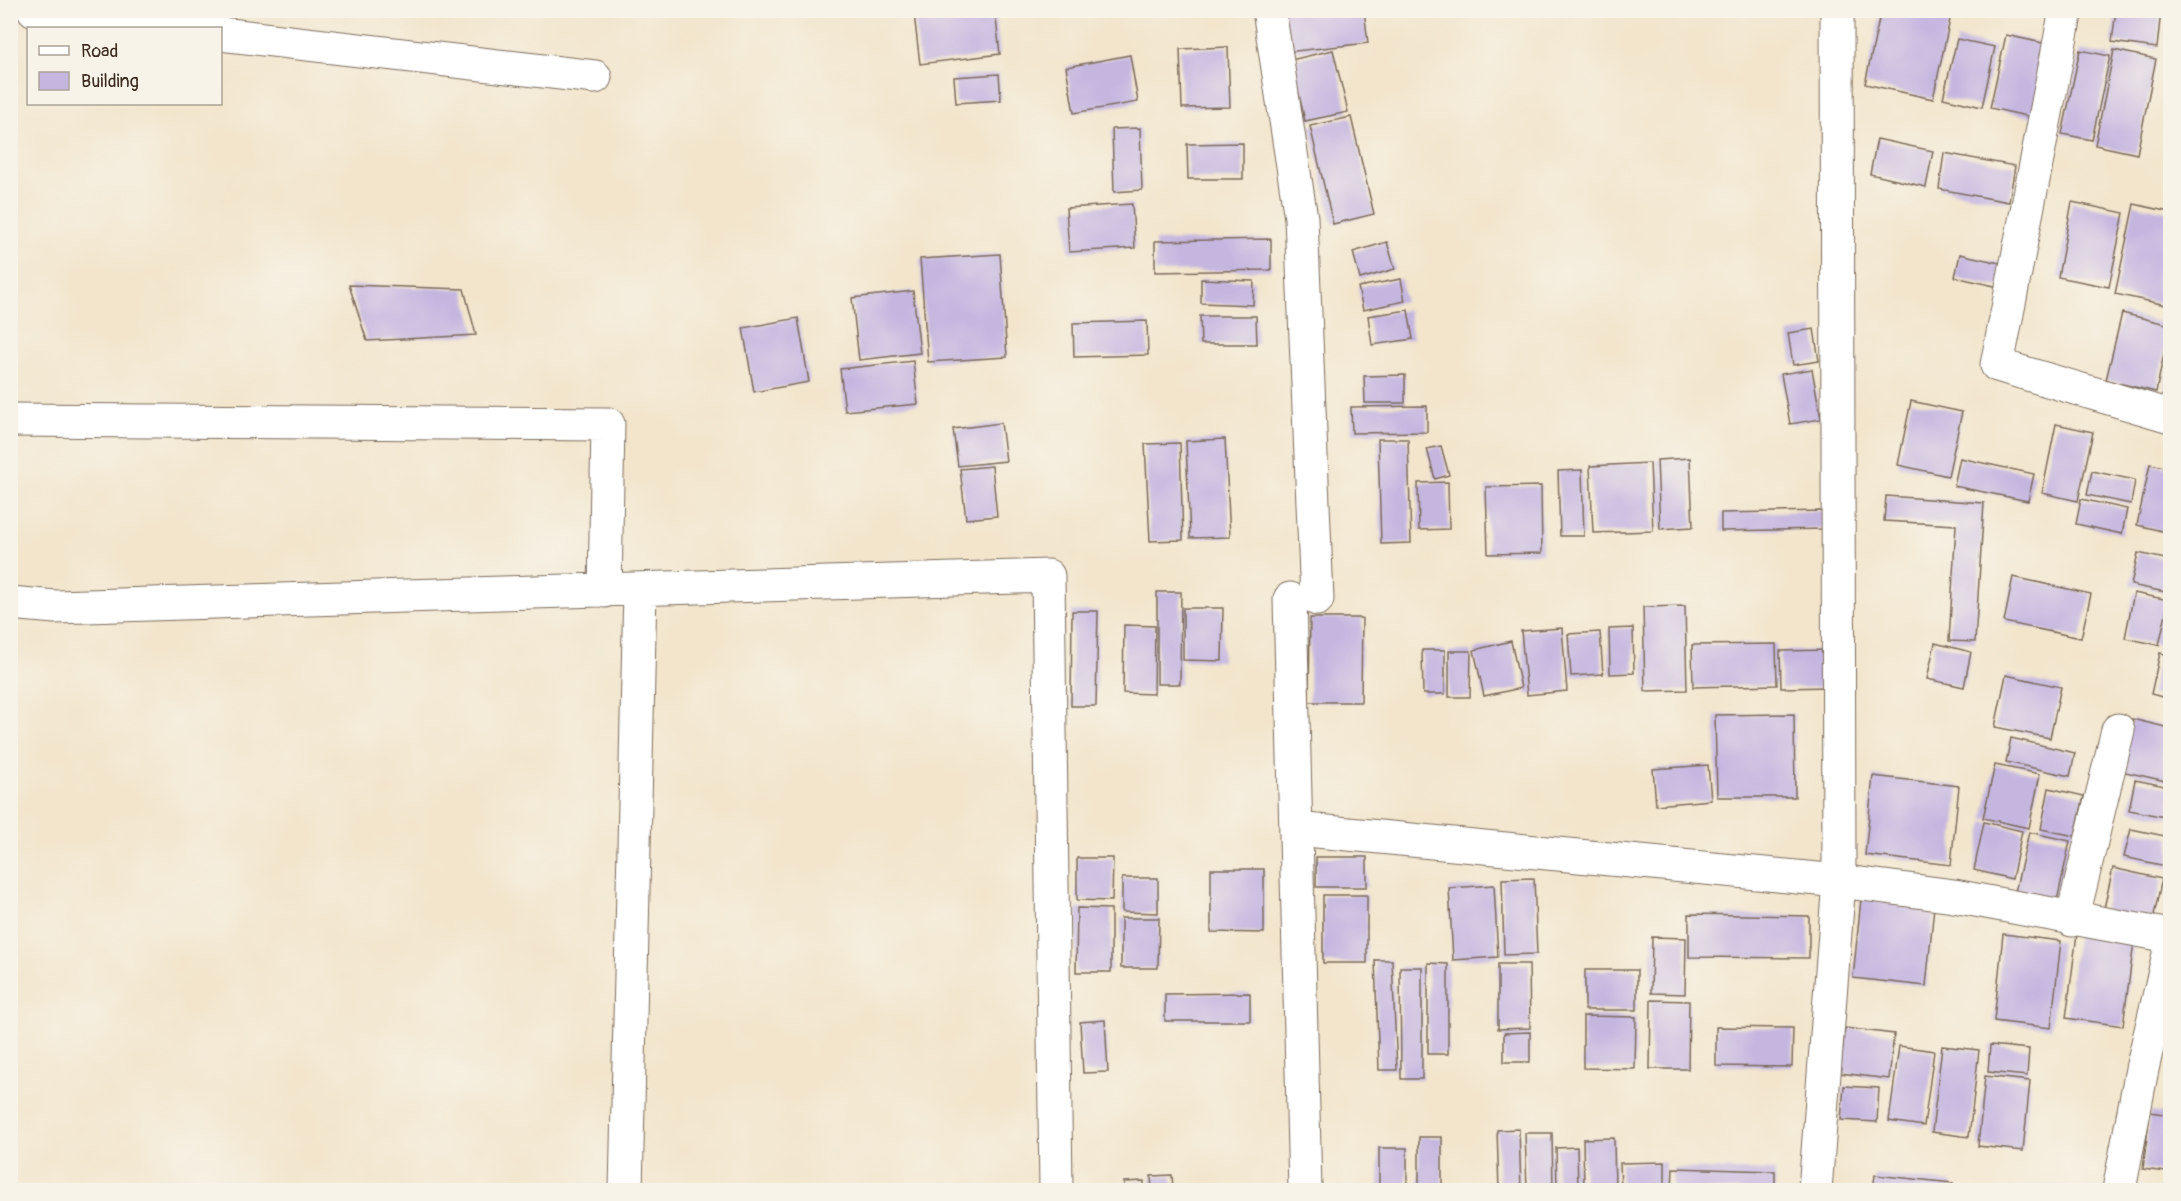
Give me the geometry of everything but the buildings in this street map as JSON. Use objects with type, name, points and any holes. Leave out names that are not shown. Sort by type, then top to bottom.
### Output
[{"type":"street","points":[[34,10],[167,27]]},
{"type":"street","points":[[195,10],[206,27]]},
{"type":"street","points":[[1269,10],[1301,218],[1303,599],[1296,829],[1305,1191]]},
{"type":"street","points":[[1815,1191],[1839,881],[1837,10]]},
{"type":"street","points":[[2067,10],[1997,365],[2170,416]]},
{"type":"street","points":[[222,34],[595,77]]},
{"type":"street","points":[[10,420],[608,424],[605,591]]},
{"type":"street","points":[[10,603],[55,607],[1048,576],[1056,1191]]},
{"type":"street","points":[[626,1191],[640,590]]},
{"type":"street","points":[[2072,920],[2118,730]]},
{"type":"street","points":[[1296,829],[1839,881],[1954,896],[2072,920],[2170,936]]},
{"type":"street","points":[[2119,1191],[2156,1072],[2170,950]]}]
